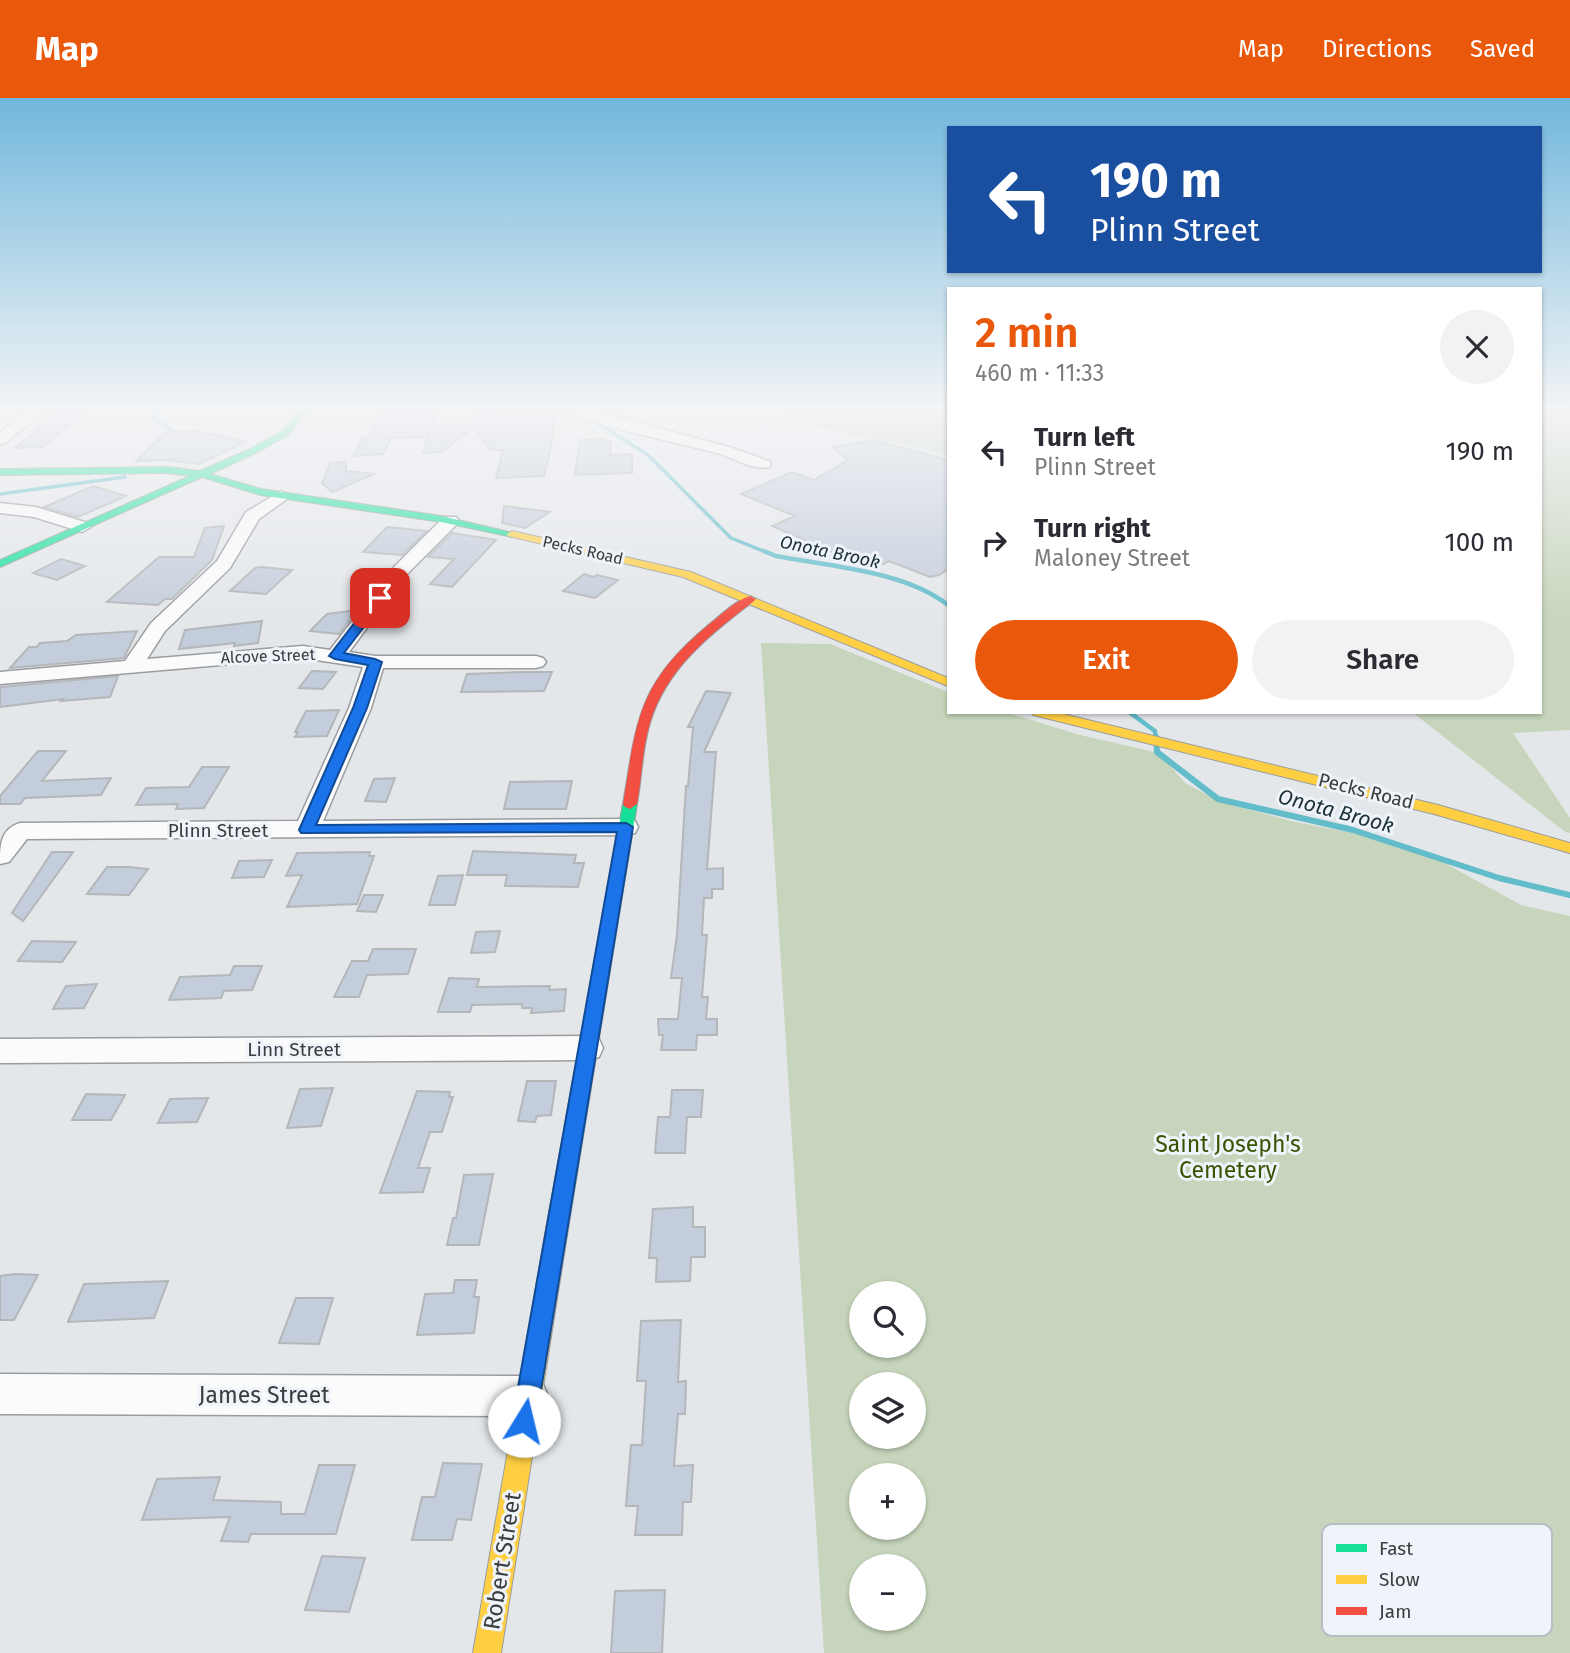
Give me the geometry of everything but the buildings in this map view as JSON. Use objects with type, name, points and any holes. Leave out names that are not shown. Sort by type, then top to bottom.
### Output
[{"type":"street","points":[[0,564],[191,479]]},
{"type":"street","name":"Pecks Road","points":[[216,479],[281,496],[450,521],[687,574],[947,682]]},
{"type":"street","points":[[132,666],[169,614],[223,565],[252,516],[281,496]]},
{"type":"street","points":[[0,508],[36,512],[82,527]]},
{"type":"street","points":[[335,656],[401,570],[450,521]]},
{"type":"street","name":"Robert Street","points":[[487,1653],[638,744],[650,702],[677,661],[710,627],[750,599]]},
{"type":"street","name":"Alcove Street","points":[[0,678],[290,653],[375,662],[536,662]]},
{"type":"street","points":[[307,830],[360,708],[375,662]]},
{"type":"street","name":"Pecks Road","points":[[1046,714],[1174,747],[1384,794],[1570,848]]},
{"type":"street","name":"Plinn Street","points":[[0,856],[20,831],[626,827]]},
{"type":"street","name":"Linn Street","points":[[0,1051],[588,1048]]},
{"type":"street","name":"James Street","points":[[0,1394],[528,1396]]},
{"type":"green space","points":[[1542,479],[1570,479],[1570,730],[1513,733],[1570,818],[1570,833],[1415,714],[1542,714]]},
{"type":"green space","name":"Saint Joseph's Cemetery","points":[[761,643],[830,644],[947,692],[947,714],[1012,714],[1080,735],[1159,753],[1185,783],[1221,802],[1291,821],[1388,840],[1419,849],[1521,905],[1570,916],[1570,1653],[824,1653]]},
{"type":"waterway","points":[[0,494],[113,479]]},
{"type":"waterway","name":"Onota Brook","points":[[672,479],[731,538],[768,553]]},
{"type":"waterway","name":"Onota Brook","points":[[764,551],[776,556],[889,577],[910,584],[947,604]]},
{"type":"waterway","name":"Onota Brook","points":[[1132,714],[1155,731],[1156,739]]},
{"type":"waterway","name":"Onota Brook","points":[[1156,737],[1157,752],[1218,799],[1353,830],[1499,878],[1570,895]]},
{"type":"traffic: fast","points":[[0,564],[191,479]]},
{"type":"traffic: fast","points":[[216,479],[260,492],[441,519],[512,534]]},
{"type":"traffic: fast","points":[[556,1235],[630,804]]},
{"type":"traffic: slow","points":[[512,534],[687,574],[947,682]]},
{"type":"traffic: slow","points":[[1046,714],[1438,810],[1570,848]]},
{"type":"traffic: slow","points":[[487,1653],[556,1235]]},
{"type":"traffic: jam","points":[[630,804],[643,724],[660,685],[700,638],[750,599]]},
{"type":"route","points":[[380,598],[335,656],[375,662],[360,708],[307,830],[626,827],[524,1421]]}]
